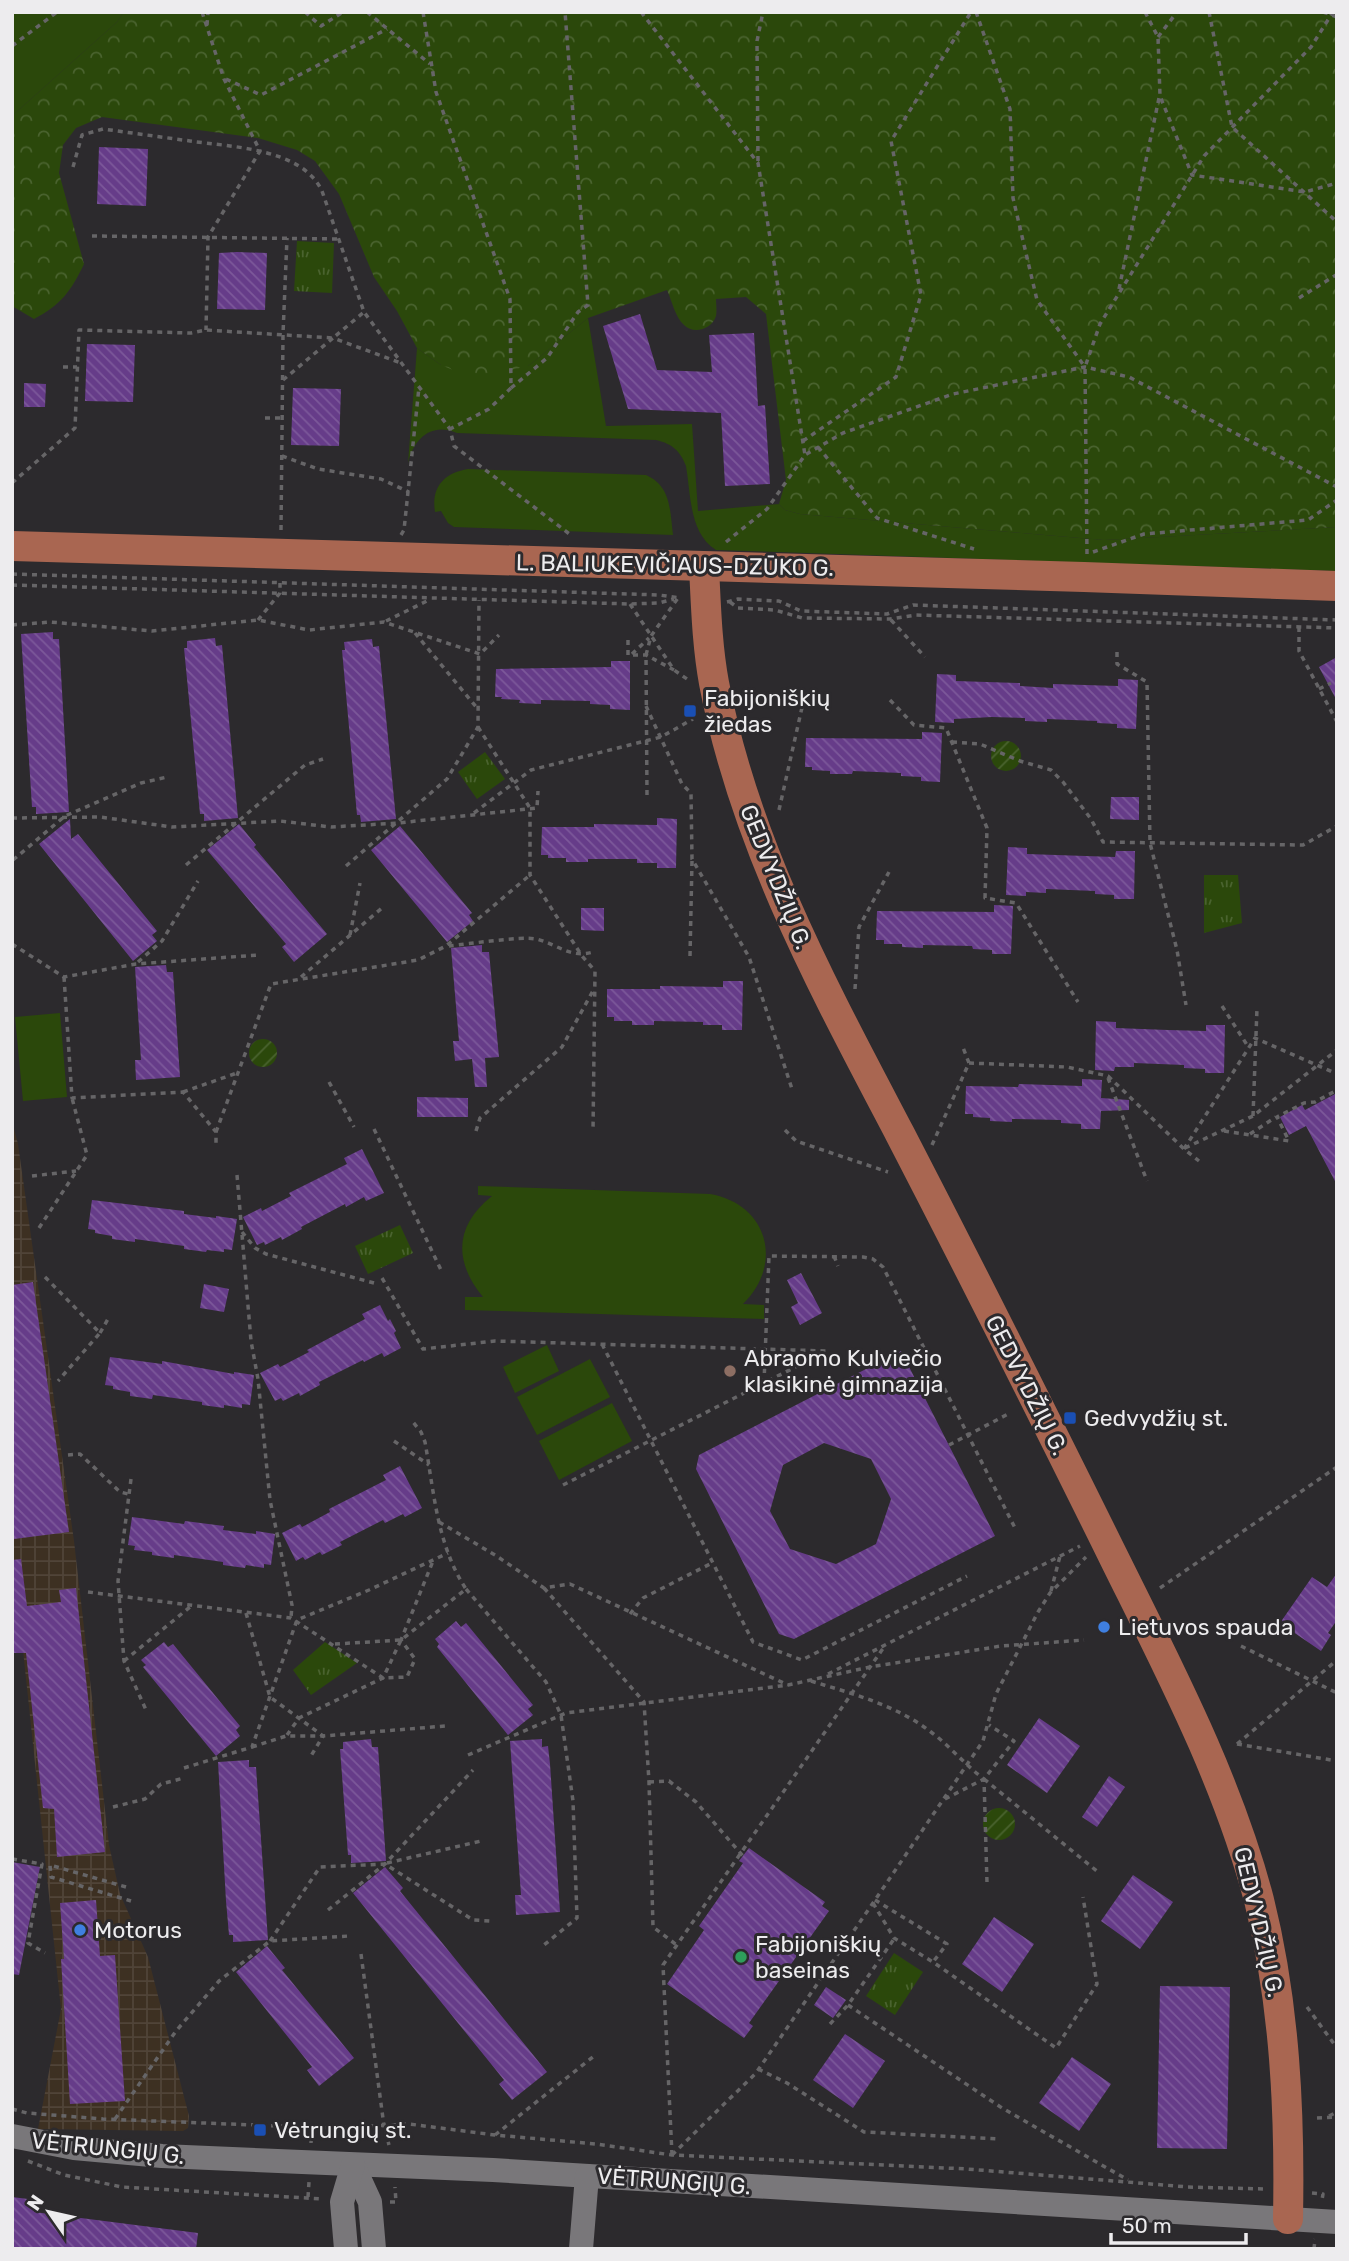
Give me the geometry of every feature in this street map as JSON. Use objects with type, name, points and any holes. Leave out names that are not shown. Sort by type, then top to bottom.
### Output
[{"type":"main road","name":"L. BALIUKEVIČIAUS-DZŪKO G.","points":[[12,546],[713,556],[1086,566],[1337,586]]},
{"type":"main road","name":"GEDVYDŽIŲ G.","points":[[713,556],[709,642],[719,704],[752,825],[771,873],[802,944],[959,1248],[1167,1664],[1208,1753],[1241,1840],[1267,1939],[1280,2018],[1289,2110],[1288,2219]]},
{"type":"street","name":"VĖTRUNGIŲ G.","points":[[17,2147],[587,2176],[1337,2222]]},
{"type":"street","points":[[353,2165],[370,2202],[374,2249]]},
{"type":"street","points":[[346,2249],[342,2202],[353,2165]]},
{"type":"street","points":[[581,2249],[587,2176]]},
{"type":"path","points":[[12,46],[57,12]]},
{"type":"path","points":[[202,12],[224,79],[260,151]]},
{"type":"path","points":[[206,27],[208,12]]},
{"type":"path","points":[[304,12],[321,26],[344,12]]},
{"type":"path","points":[[366,12],[432,65]]},
{"type":"path","points":[[423,12],[436,92],[510,299],[511,388]]},
{"type":"path","points":[[450,429],[489,409],[547,358],[578,312],[588,304],[565,12]]},
{"type":"path","points":[[641,12],[758,163]]},
{"type":"path","points":[[763,12],[757,41],[758,163],[805,454]]},
{"type":"path","points":[[803,441],[896,377],[921,295],[891,141],[973,12]]},
{"type":"path","points":[[973,12],[1010,109],[1013,198],[1037,300],[1085,366]]},
{"type":"path","points":[[1118,295],[1160,96],[1158,37],[1144,12]]},
{"type":"path","points":[[1158,37],[1177,12]]},
{"type":"path","points":[[1209,12],[1232,127],[1337,222]]},
{"type":"path","points":[[1323,12],[1332,13],[1337,18]]},
{"type":"path","points":[[1332,13],[1311,47],[1204,156],[1100,324],[1085,366],[1086,566],[1144,534],[1308,520],[1337,500]]},
{"type":"path","points":[[224,79],[261,95],[387,29]]},
{"type":"path","points":[[1160,96],[1192,174]]},
{"type":"path","points":[[73,167],[82,135],[103,129],[260,151],[293,163],[317,180],[364,312],[450,429],[454,446],[572,536]]},
{"type":"path","points":[[206,330],[208,237],[260,151]]},
{"type":"path","points":[[1192,174],[1305,192],[1337,183]]},
{"type":"path","points":[[92,236],[340,239]]},
{"type":"path","points":[[281,536],[287,238]]},
{"type":"path","points":[[1299,298],[1336,275],[1337,277]]},
{"type":"path","points":[[283,380],[364,312]]},
{"type":"path","points":[[12,483],[75,428],[79,330],[191,333],[206,330],[333,338],[404,364]]},
{"type":"path","points":[[713,556],[767,509],[805,454],[843,433],[953,394],[1085,366],[1129,377],[1337,487]]},
{"type":"path","points":[[62,367],[77,367]]},
{"type":"path","points":[[396,539],[404,530],[419,385]]},
{"type":"path","points":[[265,418],[282,418]]},
{"type":"path","points":[[818,447],[877,518],[975,549]]},
{"type":"path","points":[[282,456],[303,465],[339,474],[381,479],[408,492]]},
{"type":"path","points":[[12,574],[659,595],[678,598]]},
{"type":"path","points":[[258,620],[280,593],[280,583]]},
{"type":"path","points":[[12,585],[630,604],[659,603],[678,598]]},
{"type":"path","points":[[631,655],[651,636],[678,598]]},
{"type":"path","points":[[12,625],[50,622],[152,631],[258,620],[309,630],[384,622],[432,599]]},
{"type":"path","points":[[1337,620],[913,605],[887,614],[801,611],[779,601],[738,599],[730,602],[738,608],[775,610],[802,618],[890,619],[916,615],[1337,628]]},
{"type":"path","points":[[346,866],[447,779],[478,727],[479,600]]},
{"type":"path","points":[[630,604],[674,670]]},
{"type":"path","points":[[887,614],[925,657]]},
{"type":"path","points":[[384,622],[480,654]]},
{"type":"path","points":[[1299,627],[1299,651],[1337,722]]},
{"type":"path","points":[[415,632],[478,709]]},
{"type":"path","points":[[480,654],[499,635]]},
{"type":"path","points":[[647,795],[646,655],[651,636]]},
{"type":"path","points":[[628,640],[628,655],[646,655],[687,679]]},
{"type":"path","points":[[1117,652],[1117,664],[1147,682],[1150,843],[1177,950],[1186,1005]]},
{"type":"path","points":[[1320,689],[1331,683]]},
{"type":"path","points":[[890,700],[914,725],[946,728],[987,828],[985,898],[1016,903],[1078,1002]]},
{"type":"path","points":[[779,810],[803,703]]},
{"type":"path","points":[[646,706],[682,785],[691,793],[690,956]]},
{"type":"path","points":[[473,814],[513,782],[537,768],[661,737],[694,719]]},
{"type":"path","points":[[478,727],[530,808],[530,875],[582,956],[595,971],[593,1131]]},
{"type":"path","points":[[951,742],[980,744],[1020,761],[1051,770],[1091,819],[1103,842],[1303,845],[1337,826]]},
{"type":"path","points":[[186,865],[305,765],[323,759]]},
{"type":"path","points":[[13,860],[65,816],[141,783],[167,777]]},
{"type":"path","points":[[12,818],[100,817],[172,827],[280,821],[331,827],[398,823],[537,808],[538,791]]},
{"type":"path","points":[[692,859],[749,957],[792,1089]]},
{"type":"path","points":[[855,989],[859,927],[889,872]]},
{"type":"path","points":[[216,1147],[216,1132],[271,984],[418,960],[446,946],[530,875]]},
{"type":"path","points":[[136,964],[162,942],[198,881]]},
{"type":"path","points":[[351,935],[360,883]]},
{"type":"path","points":[[300,978],[382,908]]},
{"type":"path","points":[[446,946],[535,939],[569,953],[582,956],[593,953]]},
{"type":"path","points":[[12,944],[64,977],[136,964],[258,956]]},
{"type":"path","points":[[39,1228],[87,1155],[72,1098],[64,977]]},
{"type":"path","points":[[476,1131],[480,1118],[562,1047],[595,987]]},
{"type":"path","points":[[1222,1006],[1249,1048]]},
{"type":"path","points":[[1253,1116],[1257,1008]]},
{"type":"path","points":[[1184,1149],[1255,1038]]},
{"type":"path","points":[[1255,1038],[1337,1074]]},
{"type":"path","points":[[932,1145],[968,1063],[962,1045]]},
{"type":"path","points":[[1184,1149],[1253,1116],[1337,1050]]},
{"type":"path","points":[[968,1063],[1067,1067],[1108,1076],[1199,1161]]},
{"type":"path","points":[[72,1098],[183,1092],[238,1073]]},
{"type":"path","points":[[1108,1076],[1147,1181]]},
{"type":"path","points":[[329,1082],[354,1127]]},
{"type":"path","points":[[1248,1135],[1304,1103],[1315,1102],[1337,1090]]},
{"type":"path","points":[[183,1092],[216,1132]]},
{"type":"path","points":[[1222,1131],[1289,1141],[1277,1117]]},
{"type":"path","points":[[374,1129],[441,1270]]},
{"type":"path","points":[[785,1130],[796,1141],[888,1172]]},
{"type":"path","points":[[32,1176],[76,1171]]},
{"type":"path","points":[[237,1175],[251,1341],[258,1379],[270,1500],[292,1605],[291,1618]]},
{"type":"path","points":[[242,1231],[255,1248],[266,1254],[374,1283]]},
{"type":"path","points":[[764,1384],[769,1256],[873,1259],[883,1268],[1015,1528]]},
{"type":"path","points":[[834,1256],[838,1266]]},
{"type":"path","points":[[45,1277],[100,1333]]},
{"type":"path","points":[[382,1278],[423,1349],[495,1341],[827,1351],[563,1485]]},
{"type":"path","points":[[58,1381],[100,1333],[108,1319]]},
{"type":"path","points":[[602,1344],[753,1642],[802,1660],[967,1576]]},
{"type":"path","points":[[949,1444],[1010,1413]]},
{"type":"path","points":[[413,1422],[421,1432],[442,1538],[448,1553],[466,1588],[546,1682],[561,1715],[573,1801],[577,1918],[544,1945]]},
{"type":"path","points":[[394,1441],[429,1465]]},
{"type":"path","points":[[68,1455],[80,1454],[120,1492],[128,1494]]},
{"type":"path","points":[[1160,1588],[1337,1467]]},
{"type":"path","points":[[131,1479],[118,1581],[124,1661],[146,1710]]},
{"type":"path","points":[[439,1522],[544,1588],[644,1702],[653,1927],[678,1946]]},
{"type":"path","points":[[823,1677],[1080,1546]]},
{"type":"path","points":[[252,1747],[297,1620],[448,1553]]},
{"type":"path","points":[[672,2155],[758,2068],[983,1741],[996,1694],[1050,1593],[1060,1556]]},
{"type":"path","points":[[1050,1593],[1086,1557]]},
{"type":"path","points":[[383,1678],[433,1561]]},
{"type":"path","points":[[630,1614],[643,1598],[712,1563]]},
{"type":"path","points":[[544,1588],[570,1584],[788,1685]]},
{"type":"path","points":[[334,1644],[401,1640],[466,1588]]},
{"type":"path","points":[[88,1592],[291,1618],[383,1678]]},
{"type":"path","points":[[124,1661],[192,1606]]},
{"type":"path","points":[[246,1613],[270,1697],[323,1736]]},
{"type":"path","points":[[286,1735],[299,1718],[383,1678],[407,1677],[415,1660],[401,1640]]},
{"type":"path","points":[[468,1755],[561,1715],[788,1685],[870,1667],[1021,1644],[1084,1640]]},
{"type":"path","points":[[1241,1646],[1337,1693]]},
{"type":"path","points":[[672,2155],[663,1965],[884,1647]]},
{"type":"path","points":[[1337,1660],[1237,1744],[1337,1761]]},
{"type":"path","points":[[808,1680],[883,1704],[932,1732],[966,1766],[1098,1872]]},
{"type":"path","points":[[943,1800],[984,1779],[1014,1741],[989,1725]]},
{"type":"path","points":[[184,1768],[286,1735],[323,1736],[445,1726]]},
{"type":"path","points":[[311,1756],[323,1736]]},
{"type":"path","points":[[328,1910],[385,1864],[473,1769]]},
{"type":"path","points":[[113,1807],[145,1799],[161,1784],[184,1778]]},
{"type":"path","points":[[984,1779],[987,1883]]},
{"type":"path","points":[[649,1782],[668,1781],[696,1802],[742,1855]]},
{"type":"path","points":[[115,2119],[176,2031],[219,1981],[270,1941],[320,1867],[385,1864],[481,1841]]},
{"type":"path","points":[[12,1858],[42,1864],[28,1943],[45,1952]]},
{"type":"path","points":[[385,1864],[473,1920],[490,1921]]},
{"type":"path","points":[[126,1887],[50,1865],[51,1877],[131,1901]]},
{"type":"path","points":[[874,1902],[894,1938],[1056,2048],[1097,1984],[1083,1897]]},
{"type":"path","points":[[874,1902],[947,1944],[933,1962]]},
{"type":"path","points":[[270,1941],[349,1936]]},
{"type":"path","points":[[830,2024],[848,2005],[894,1938]]},
{"type":"path","points":[[362,1954],[384,2126],[394,2166],[396,2202],[370,2202]]},
{"type":"path","points":[[848,2005],[1002,2108],[1129,2181]]},
{"type":"path","points":[[1307,2007],[1337,2048]]},
{"type":"path","points":[[495,2135],[594,2056]]},
{"type":"path","points":[[758,2068],[787,2082],[864,2132],[1000,2139]]},
{"type":"path","points":[[12,2109],[27,2113],[115,2119],[330,2128],[409,2124],[672,2155],[967,2169],[1188,2187],[1289,2189],[1323,2194]]},
{"type":"path","points":[[1317,2118],[1337,2114]]},
{"type":"path","points":[[17,2147],[64,2175],[122,2187],[312,2197],[342,2202]]},
{"type":"shaded area","points":[[12,1121],[18,1144],[74,1541],[109,1845],[120,1894],[148,1957],[189,2116],[188,2128],[183,2131],[38,2129],[61,2009],[12,1546]]},
{"type":"green space","points":[[12,12],[124,12],[117,22],[12,116]]},
{"type":"green space","points":[[124,12],[1337,12],[1337,527],[1104,540],[800,514],[785,510],[779,504],[786,480],[766,314],[746,297],[716,299],[714,321],[707,327],[693,330],[678,318],[667,290],[588,318],[528,366],[482,377],[460,373],[441,365],[417,348],[374,277],[339,194],[315,161],[297,150],[258,138],[102,117],[76,128],[63,145],[59,173],[84,264],[64,296],[34,319],[12,306],[12,116],[117,22]]},
{"type":"green space","points":[[297,241],[334,243],[332,293],[294,291]]},
{"type":"green space","points":[[588,318],[606,426],[692,424],[698,511],[779,504],[785,510],[800,514],[1104,540],[1337,527],[1337,571],[716,550],[707,543],[696,524],[684,461],[671,446],[656,440],[457,433],[440,430],[425,434],[415,446],[408,463],[417,348],[441,365],[528,366]]},
{"type":"green space","points":[[468,469],[646,475],[665,492],[673,535],[454,527],[448,523],[441,511],[435,512],[435,495],[437,488],[446,478]]},
{"type":"green space","points":[[1006,741],[1017,745],[1021,756],[1017,767],[1006,771],[995,767],[991,756],[995,745]]},
{"type":"green space","points":[[485,752],[505,779],[477,799],[458,772]]},
{"type":"green space","points":[[1204,875],[1238,875],[1242,923],[1204,933]]},
{"type":"green space","points":[[60,1013],[67,1097],[23,1101],[15,1017]]},
{"type":"green space","points":[[263,1039],[273,1043],[277,1053],[273,1063],[263,1067],[253,1063],[249,1053],[253,1043]]},
{"type":"green space","points":[[478,1186],[710,1194],[730,1200],[745,1210],[757,1223],[764,1238],[766,1254],[763,1271],[756,1288],[743,1304],[764,1305],[764,1319],[465,1310],[465,1297],[483,1297],[467,1270],[462,1244],[471,1219],[492,1196],[478,1195]]},
{"type":"green space","points":[[400,1225],[413,1253],[368,1274],[355,1246]]},
{"type":"green space","points":[[547,1345],[559,1371],[515,1393],[503,1367]]},
{"type":"green space","points":[[590,1359],[610,1397],[537,1435],[517,1397]]},
{"type":"green space","points":[[612,1403],[632,1441],[559,1480],[539,1441]]},
{"type":"green space","points":[[325,1642],[357,1663],[311,1695],[293,1670]]},
{"type":"green space","points":[[999,1808],[1010,1813],[1015,1824],[1010,1835],[999,1840],[988,1835],[983,1824],[988,1813]]},
{"type":"green space","points":[[894,1953],[923,1972],[895,2015],[866,1996]]},
{"type":"building","points":[[99,147],[148,149],[146,206],[97,204]]},
{"type":"building","points":[[219,253],[267,253],[265,310],[217,309]]},
{"type":"building","points":[[640,314],[657,370],[712,372],[709,335],[754,333],[758,406],[765,405],[770,484],[725,486],[721,413],[628,409],[603,326]]},
{"type":"building","points":[[87,344],[135,345],[133,402],[85,401]]},
{"type":"building","points":[[24,383],[46,384],[45,407],[24,407]]},
{"type":"building","points":[[293,388],[341,389],[339,446],[291,445]]},
{"type":"building","points":[[53,632],[53,639],[59,639],[69,812],[36,814],[36,807],[32,807],[21,634]]},
{"type":"building","points":[[215,638],[216,646],[222,645],[238,818],[204,821],[204,814],[200,814],[184,648],[187,648],[187,641]]},
{"type":"building","points":[[372,639],[373,647],[379,646],[396,819],[361,822],[360,815],[357,815],[342,650],[345,650],[344,642]]},
{"type":"building","points":[[1337,657],[1337,701],[1319,667]]},
{"type":"building","points":[[611,661],[630,661],[630,710],[610,709],[610,705],[590,704],[590,701],[541,700],[541,704],[519,703],[520,700],[495,697],[496,669],[611,667]]},
{"type":"building","points":[[937,674],[956,675],[956,681],[1020,683],[1020,686],[1053,688],[1053,684],[1118,686],[1118,679],[1138,680],[1136,729],[1117,728],[1117,724],[1097,721],[1047,719],[1047,722],[1025,721],[1025,718],[992,717],[954,719],[954,723],[935,722]]},
{"type":"building","points":[[922,732],[942,733],[940,782],[921,781],[921,777],[901,776],[901,773],[853,771],[852,774],[830,774],[830,771],[805,767],[806,738],[922,739]]},
{"type":"building","points":[[1111,797],[1139,797],[1139,820],[1110,819]]},
{"type":"building","points":[[657,818],[677,819],[676,868],[657,868],[657,863],[637,863],[637,859],[566,862],[566,858],[548,858],[548,855],[541,855],[542,827],[657,825]]},
{"type":"building","points":[[70,819],[71,839],[78,834],[157,931],[152,935],[157,941],[133,961],[39,844]]},
{"type":"building","points":[[239,824],[256,845],[254,847],[327,934],[294,962],[282,947],[286,944],[207,850]]},
{"type":"building","points":[[400,826],[472,913],[469,915],[473,921],[447,942],[371,850]]},
{"type":"building","points":[[1008,847],[1027,848],[1027,854],[1115,857],[1116,851],[1135,851],[1134,899],[1114,899],[1114,895],[1095,894],[1095,891],[1046,889],[1046,893],[1026,892],[1026,896],[1006,895]]},
{"type":"building","points":[[994,905],[1013,906],[1011,954],[992,954],[992,950],[973,949],[972,946],[902,947],[902,944],[884,944],[884,940],[876,940],[877,911],[994,912]]},
{"type":"building","points":[[581,908],[604,908],[604,931],[581,930]]},
{"type":"building","points":[[482,945],[482,952],[489,952],[499,1057],[485,1058],[487,1087],[475,1087],[472,1059],[455,1061],[453,1041],[459,1041],[451,948]]},
{"type":"building","points":[[166,965],[167,972],[173,972],[180,1077],[136,1080],[135,1060],[141,1060],[135,967]]},
{"type":"building","points":[[723,981],[743,981],[742,1030],[722,1030],[722,1025],[703,1025],[703,1022],[654,1021],[654,1025],[632,1025],[632,1021],[614,1021],[614,1017],[607,1017],[607,989],[723,987]]},
{"type":"building","points":[[1096,1021],[1116,1022],[1116,1028],[1168,1030],[1206,1031],[1206,1025],[1225,1025],[1224,1073],[1205,1073],[1205,1069],[1184,1068],[1184,1065],[1134,1063],[1134,1067],[1115,1067],[1114,1071],[1095,1070]]},
{"type":"building","points":[[1082,1079],[1102,1080],[1101,1098],[1129,1100],[1129,1110],[1101,1111],[1100,1129],[1081,1129],[1081,1124],[1061,1123],[1061,1120],[990,1121],[990,1118],[965,1114],[966,1086],[1082,1086]]},
{"type":"building","points":[[1337,1093],[1337,1185],[1306,1126],[1289,1135],[1280,1117],[1302,1105],[1305,1110]]},
{"type":"building","points":[[417,1097],[468,1098],[468,1117],[417,1117]]},
{"type":"building","points":[[362,1149],[384,1193],[366,1201],[364,1197],[346,1207],[345,1204],[282,1240],[281,1237],[265,1245],[264,1242],[257,1245],[243,1217],[261,1208],[262,1211],[291,1196],[289,1193],[347,1164],[344,1158]]},
{"type":"building","points":[[92,1200],[237,1219],[232,1250],[206,1252],[135,1239],[135,1242],[112,1239],[112,1236],[95,1233],[95,1230],[88,1229]]},
{"type":"building","points":[[801,1273],[822,1313],[800,1325],[791,1307],[798,1303],[787,1280]]},
{"type":"building","points":[[33,1282],[69,1532],[14,1539],[12,1285]]},
{"type":"building","points":[[204,1284],[229,1289],[224,1312],[200,1308]]},
{"type":"building","points":[[380,1305],[396,1331],[394,1333],[401,1348],[384,1357],[382,1353],[364,1362],[363,1360],[319,1382],[320,1385],[300,1396],[299,1393],[283,1401],[281,1398],[275,1401],[260,1373],[278,1364],[280,1367],[309,1352],[307,1350],[365,1319],[362,1314]]},
{"type":"building","points":[[901,1351],[995,1536],[794,1639],[779,1634],[696,1469],[699,1455]],"holes":[[[824,1443],[871,1459],[891,1499],[876,1544],[836,1564],[790,1549],[770,1511],[783,1465]]]},
{"type":"building","points":[[110,1357],[162,1364],[162,1361],[254,1375],[250,1405],[242,1404],[242,1408],[224,1405],[224,1408],[153,1395],[152,1399],[130,1396],[130,1392],[105,1385]]},
{"type":"building","points":[[400,1466],[422,1508],[405,1517],[403,1514],[385,1523],[383,1520],[340,1542],[342,1545],[322,1555],[320,1552],[305,1560],[303,1557],[296,1561],[282,1533],[300,1524],[302,1527],[330,1512],[329,1509],[386,1480],[383,1475]]},
{"type":"building","points":[[132,1517],[184,1524],[185,1521],[224,1526],[223,1530],[275,1534],[271,1565],[264,1564],[264,1568],[246,1565],[245,1568],[223,1565],[223,1562],[174,1555],[174,1558],[134,1550],[135,1546],[128,1545]]},
{"type":"building","points":[[21,1559],[27,1606],[61,1602],[59,1590],[76,1588],[105,1852],[57,1857],[54,1809],[43,1808],[26,1653],[12,1653],[12,1560]]},
{"type":"building","points":[[1337,1573],[1337,1620],[1321,1651],[1280,1623],[1312,1577],[1327,1587]]},
{"type":"building","points":[[456,1621],[461,1627],[466,1623],[533,1705],[528,1709],[533,1715],[508,1735],[437,1647],[439,1644],[435,1639]]},
{"type":"building","points":[[164,1642],[168,1647],[173,1644],[240,1726],[236,1730],[240,1736],[216,1756],[143,1667],[146,1665],[141,1660]]},
{"type":"building","points":[[1039,1718],[1080,1746],[1047,1793],[1007,1765]]},
{"type":"building","points":[[371,1739],[372,1747],[378,1747],[386,1861],[351,1863],[351,1855],[348,1855],[340,1749],[343,1749],[343,1742]]},
{"type":"building","points":[[542,1739],[542,1747],[548,1746],[550,1764],[560,1912],[516,1915],[515,1895],[521,1895],[510,1741]]},
{"type":"building","points":[[249,1760],[249,1767],[256,1767],[268,1940],[233,1942],[233,1935],[229,1935],[226,1901],[218,1762]]},
{"type":"building","points":[[1109,1776],[1125,1787],[1097,1827],[1082,1817]]},
{"type":"building","name":"Fabijoniškių baseinas","points":[[749,1848],[825,1902],[822,1906],[829,1911],[749,2023],[753,2026],[744,2038],[667,1984],[704,1930],[699,1926],[743,1863],[739,1861]]},
{"type":"building","points":[[12,1862],[40,1867],[19,1975],[12,1974]]},
{"type":"building","points":[[385,1867],[403,1888],[400,1891],[547,2072],[512,2100],[499,2084],[504,2080],[353,1893]]},
{"type":"building","points":[[1133,1875],[1173,1902],[1140,1949],[1101,1921]]},
{"type":"building","points":[[96,1900],[100,1956],[115,1955],[125,2101],[70,2104],[60,1903]]},
{"type":"building","points":[[994,1917],[1034,1944],[1002,1992],[962,1964]]},
{"type":"building","points":[[267,1946],[285,1968],[282,1970],[354,2058],[319,2086],[307,2070],[312,2067],[236,1972]]},
{"type":"building","points":[[1160,1986],[1230,1987],[1227,2149],[1157,2148]]},
{"type":"building","points":[[826,1987],[846,2000],[833,2018],[814,2005]]},
{"type":"building","points":[[845,2034],[885,2061],[853,2108],[813,2080]]},
{"type":"building","points":[[1072,2057],[1111,2084],[1079,2131],[1039,2103]]},
{"type":"building","points":[[12,2197],[36,2200],[34,2212],[198,2233],[196,2249],[12,2249]]},
{"type":"place","name":"Fabijoniškių žiedas","points":[[690,711]]},
{"type":"place","name":"Abraomo Kulviečio klasikinė gimnazija","points":[[730,1371]]},
{"type":"place","name":"Gedvydžių st.","points":[[1070,1418]]},
{"type":"place","name":"Lietuvos spauda","points":[[1104,1627]]},
{"type":"place","name":"Motorus","points":[[80,1930]]},
{"type":"place","name":"Fabijoniškių baseinas","points":[[741,1957]]},
{"type":"place","name":"Vėtrungių st.","points":[[260,2130]]}]
